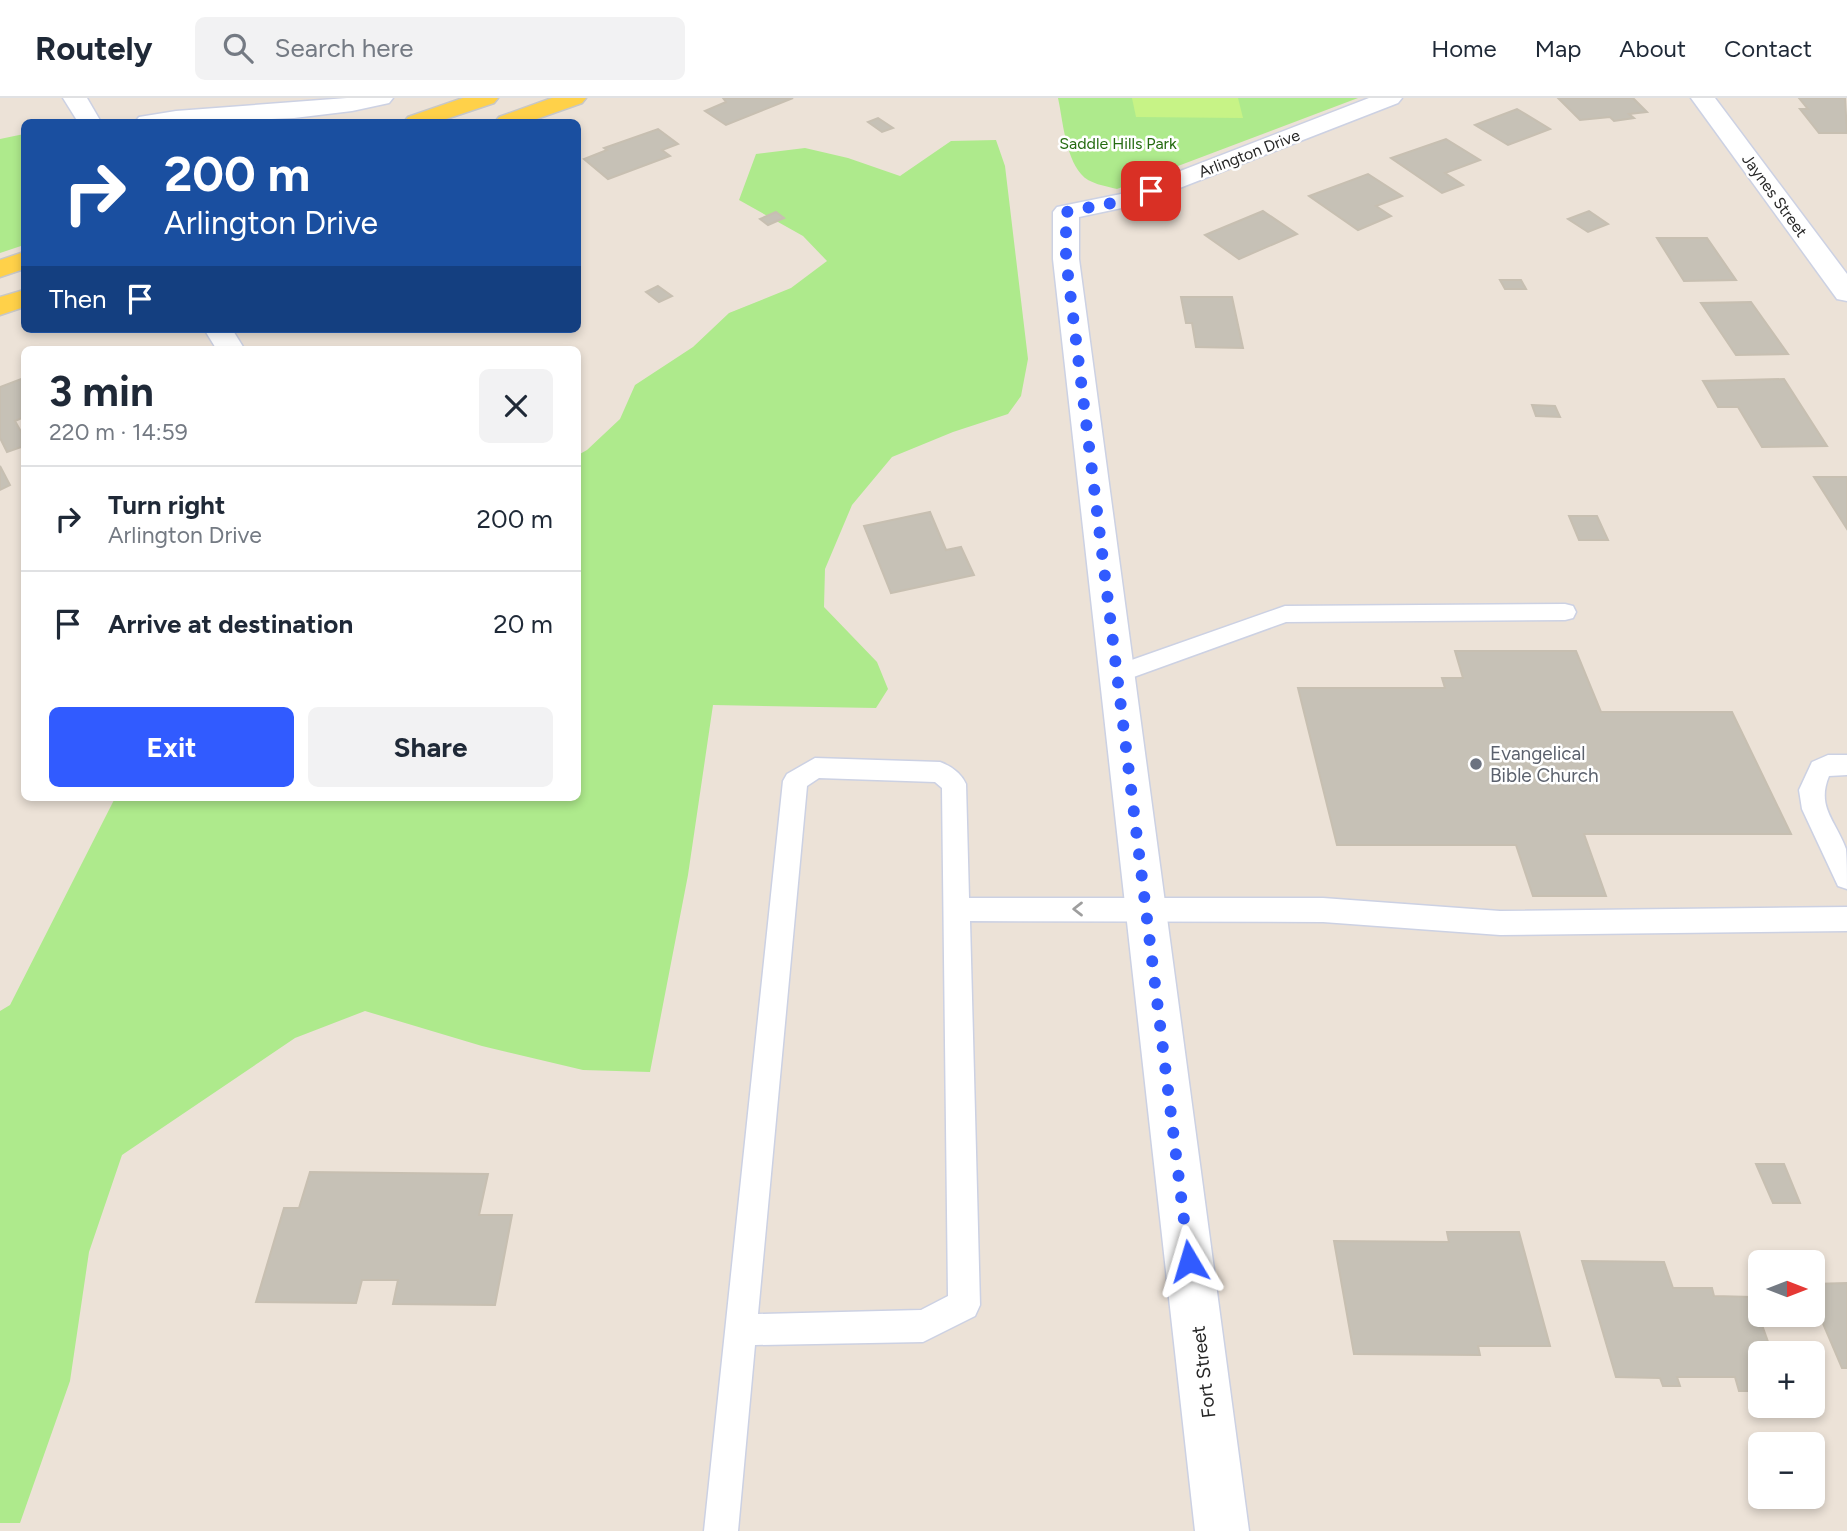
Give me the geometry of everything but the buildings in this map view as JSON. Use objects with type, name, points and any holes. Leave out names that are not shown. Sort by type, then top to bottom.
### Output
[{"type":"main road","points":[[425,119],[486,98]]},
{"type":"main road","points":[[516,119],[575,98]]},
{"type":"main road","points":[[0,269],[21,261]]},
{"type":"main road","points":[[0,307],[21,299]]},
{"type":"street","points":[[75,98],[87,119]]},
{"type":"street","points":[[169,119],[330,108],[382,98]]},
{"type":"street","name":"Arlington Drive","points":[[1066,212],[1127,200],[1390,98]]},
{"type":"street","name":"Jaynes Street","points":[[1703,98],[1847,293]]},
{"type":"street","name":"Fort Street","points":[[1066,212],[1066,259],[1222,1531]]},
{"type":"lane","points":[[1117,674],[1285,614],[1565,612]]},
{"type":"lane","points":[[1847,765],[1828,765],[1820,769],[1811,789],[1814,809],[1847,878]]},
{"type":"lane","points":[[721,1531],[795,781],[815,768],[940,772],[954,784],[964,1305],[923,1326],[741,1330]]},
{"type":"lane","points":[[957,909],[1322,910],[1500,923],[1847,919]]},
{"type":"green space","name":"Saddle Hills Park","points":[[1058,98],[1358,98],[1117,189],[1088,180],[1081,174],[1071,157],[1065,138]]},
{"type":"green space","points":[[1132,98],[1238,98],[1243,118],[1136,117]]},
{"type":"green space","points":[[21,135],[21,246],[0,253],[0,139]]},
{"type":"green space","points":[[996,140],[1005,166],[1028,359],[1021,396],[1008,414],[953,432],[892,457],[852,505],[825,569],[824,607],[877,662],[888,689],[876,708],[713,705],[688,875],[650,1072],[583,1070],[482,1046],[365,1011],[295,1038],[122,1155],[89,1252],[70,1381],[20,1523],[0,1523],[0,1011],[10,1005],[113,801],[581,801],[581,453],[620,419],[635,385],[693,347],[729,313],[791,288],[827,261],[803,236],[739,200],[756,154],[805,148],[848,158],[900,176],[951,141]]},
{"type":"place","name":"Evangelical Bible Church","points":[[1476,764]]},
{"type":"route","points":[[1151,191],[1127,200],[1066,212],[1066,259],[1189,1261]]}]
